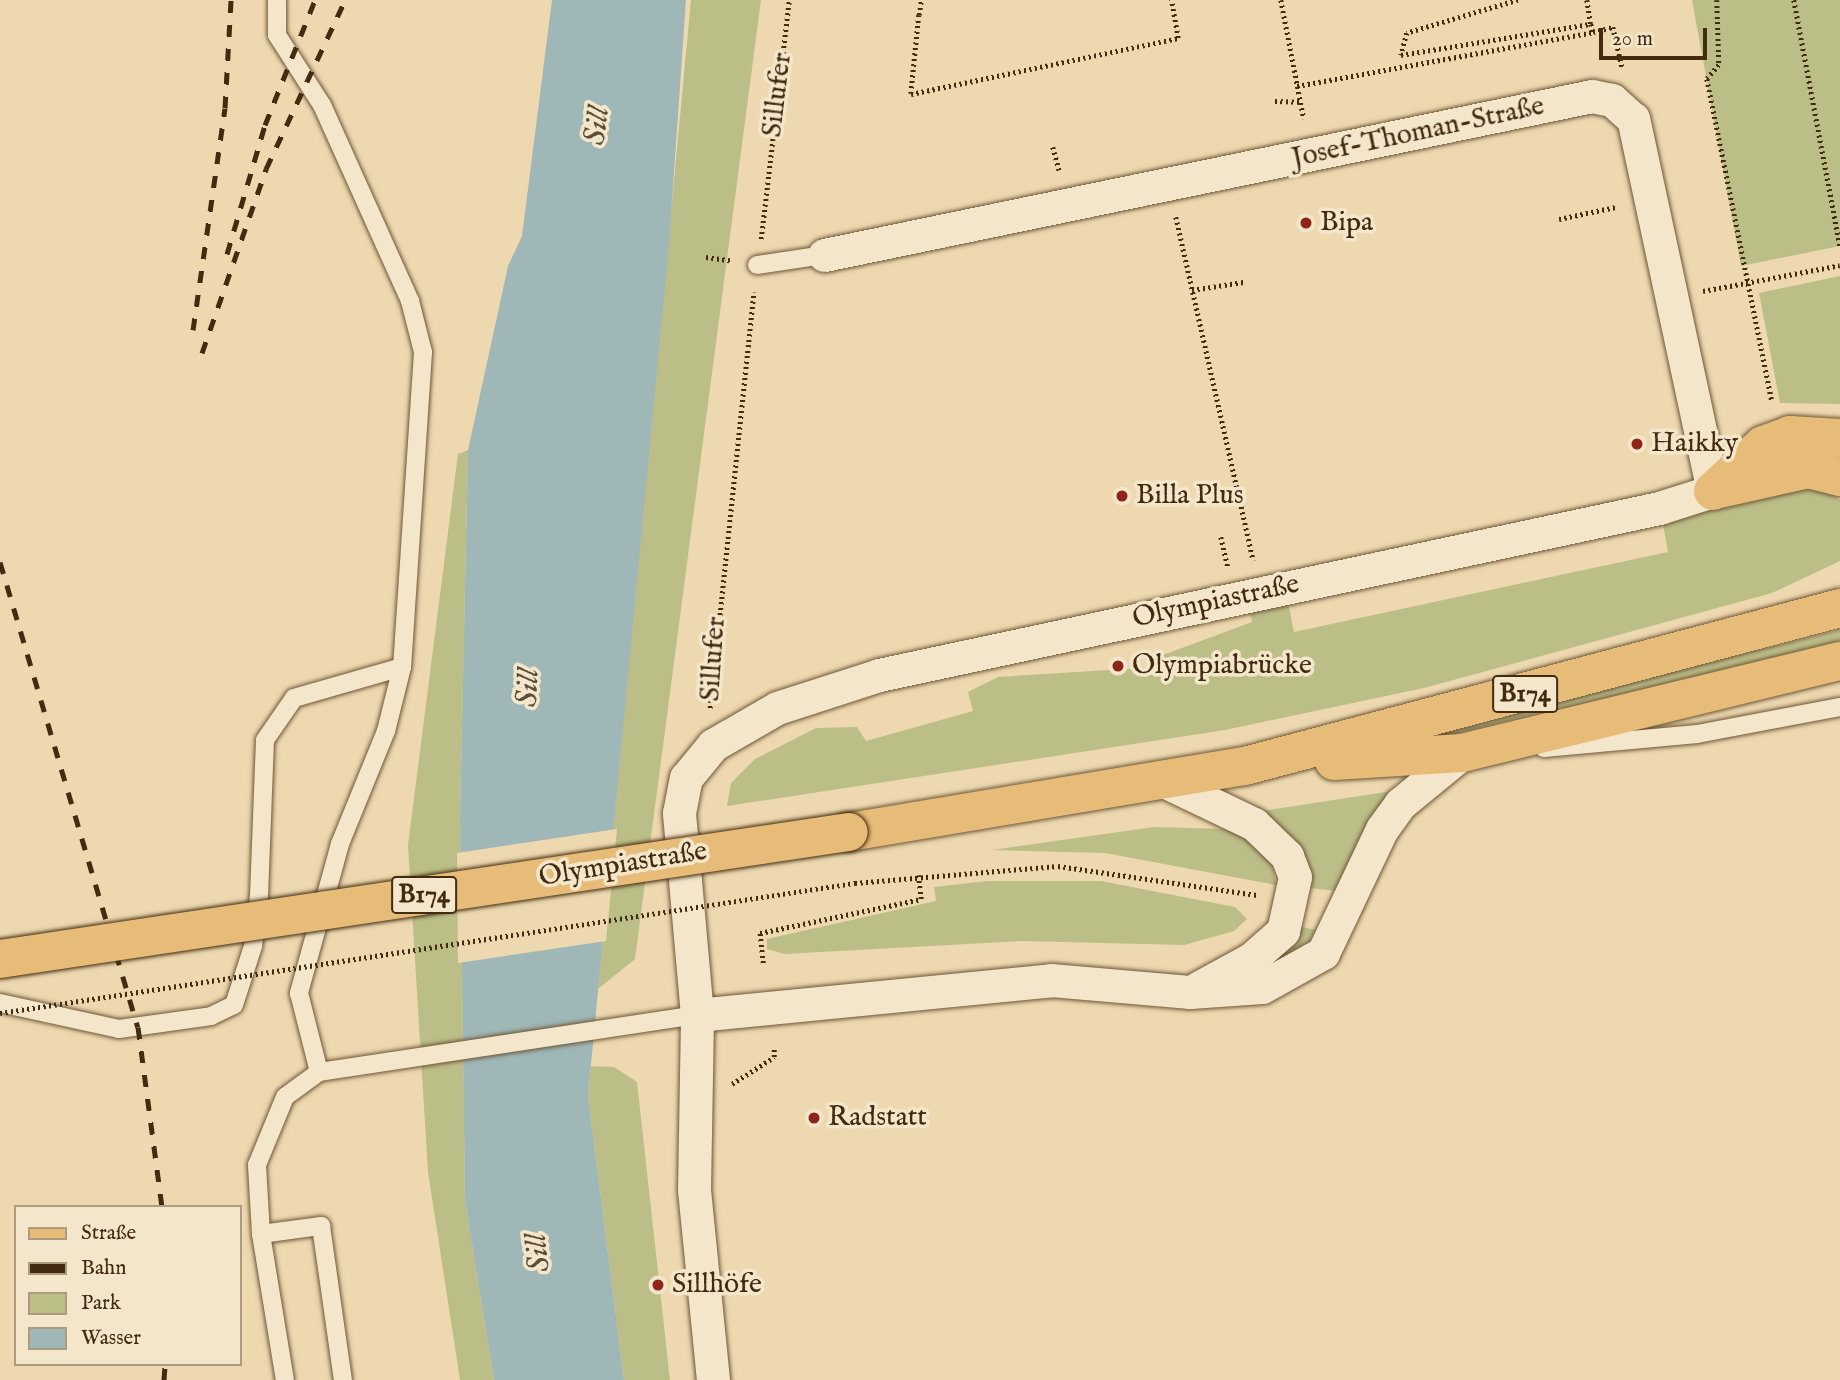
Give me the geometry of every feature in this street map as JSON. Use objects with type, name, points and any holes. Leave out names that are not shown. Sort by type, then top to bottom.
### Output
[{"type":"main road","points":[[1713,491],[1763,445],[1790,435],[1840,438]]},
{"type":"main road","points":[[1713,491],[1808,469],[1840,477]]},
{"type":"main road","points":[[1804,618],[1840,583]]},
{"type":"main road","name":"Olympiastraße","points":[[0,959],[849,832],[1245,766],[1840,608]]},
{"type":"main road","name":"Olympiastraße","points":[[1245,766],[1472,750],[1840,661]]},
{"type":"street","name":"Josef-Thoman-Straße","points":[[824,256],[1592,96],[1612,100],[1633,119]]},
{"type":"street","points":[[1633,119],[1668,298],[1713,491]]},
{"type":"street","name":"Olympiastraße","points":[[727,734],[777,708],[853,681],[1245,586],[1659,508],[1713,491]]},
{"type":"street","name":"Sillufer","points":[[713,1380],[694,1190],[697,1015],[680,796],[691,769],[727,734]]},
{"type":"street","points":[[697,1015],[1051,980],[1190,992],[1262,987],[1323,953],[1382,828],[1400,804],[1472,750]]},
{"type":"street","points":[[1163,780],[1254,824],[1287,856],[1295,877],[1291,915],[1270,945],[1190,992]]},
{"type":"lane","points":[[277,0],[277,35],[322,105],[410,301],[423,352],[416,527],[401,667],[386,731],[340,844],[299,993],[319,1072]]},
{"type":"lane","points":[[757,265],[824,256]]},
{"type":"lane","points":[[0,1003],[119,1029],[211,1016],[234,1005],[253,946],[259,896],[265,740],[294,698],[401,667]]},
{"type":"lane","points":[[1472,750],[1697,734],[1840,707]]},
{"type":"lane","points":[[285,1380],[261,1234],[257,1165],[268,1128],[285,1097],[319,1072],[400,1057],[609,1030],[697,1015]]},
{"type":"lane","points":[[261,1234],[321,1226],[343,1380]]},
{"type":"path","name":"Sillufer","points":[[727,734],[710,715],[708,678],[789,0]]},
{"type":"path","points":[[921,0],[911,94],[1180,39],[1171,0]]},
{"type":"path","points":[[1281,0],[1312,156]]},
{"type":"path","points":[[1513,4],[1518,0]]},
{"type":"path","points":[[1524,0],[1407,33],[1401,55],[1591,24]]},
{"type":"path","points":[[1587,0],[1592,32]]},
{"type":"path","points":[[1717,0],[1719,65],[1707,79],[1774,414]]},
{"type":"path","points":[[1794,0],[1840,246]]},
{"type":"path","points":[[1297,86],[1613,27],[1633,119]]},
{"type":"path","points":[[1275,101],[1300,102]]},
{"type":"path","points":[[1169,185],[1192,290],[1245,586]]},
{"type":"path","points":[[1559,219],[1649,199]]},
{"type":"path","points":[[1668,298],[1840,265]]},
{"type":"path","points":[[1192,290],[1243,282]]},
{"type":"path","points":[[1221,537],[1245,586]]},
{"type":"path","name":"Olympiastraße","points":[[0,1013],[918,875],[1091,868],[1265,895]]},
{"type":"path","points":[[763,963],[760,933],[921,899],[918,875]]},
{"type":"path","points":[[732,1095],[732,1082],[774,1057],[774,1049]]},
{"type":"green space","points":[[691,0],[761,0],[635,959],[598,989]]},
{"type":"green space","points":[[1692,0],[1840,0],[1840,246],[1741,266]]},
{"type":"green space","points":[[1840,276],[1840,404],[1780,403],[1759,293]]},
{"type":"green space","points":[[468,450],[460,818],[465,1201],[494,1380],[460,1380],[428,1172],[408,845],[458,454]]},
{"type":"green space","points":[[1783,486],[1824,488],[1840,500],[1840,561],[1772,593],[1424,688],[1225,730],[727,806],[731,783],[755,759],[816,728],[857,727],[866,741],[973,711],[968,692],[998,677],[1157,667],[1155,658],[1252,622],[1250,612],[1288,603],[1294,632],[1668,552],[1663,524]]},
{"type":"green space","points":[[1840,630],[1840,641],[1815,648],[1449,735],[1403,737]]},
{"type":"green space","points":[[1392,791],[1337,891],[1309,888],[1262,811]]},
{"type":"green space","points":[[1154,827],[1227,829],[1248,839],[1272,864],[1276,885],[1105,853],[992,850]]},
{"type":"green space","points":[[987,881],[1101,881],[1235,907],[1247,919],[1234,931],[1184,945],[1021,941],[784,954],[767,949],[767,939],[936,901],[934,887]]},
{"type":"green space","points":[[1302,927],[1316,930],[1305,948],[1274,963]]},
{"type":"green space","points":[[591,1066],[614,1067],[637,1082],[670,1380],[624,1380],[588,1096]]},
{"type":"water","name":"Sill","points":[[552,0],[686,0],[669,244],[588,1096],[624,1380],[494,1380],[465,1201],[460,818],[468,450],[508,266],[522,236]]},
{"type":"pier","points":[[617,829],[606,941],[458,963],[457,853]]},
{"type":"railway","points":[[193,330],[225,108],[231,0]]},
{"type":"railway","points":[[227,254],[265,125],[315,0]]},
{"type":"railway","points":[[202,353],[266,169],[345,0]]},
{"type":"railway","points":[[0,562],[138,1027],[162,1205]]},
{"type":"railway","points":[[164,1380],[165,1366]]},
{"type":"place","name":"Bipa","points":[[1306,223]]},
{"type":"place","name":"Haikky","points":[[1637,444]]},
{"type":"place","name":"Billa Plus","points":[[1122,496]]},
{"type":"place","name":"Olympiabrücke","points":[[1118,666]]},
{"type":"place","name":"Radstatt","points":[[814,1118]]},
{"type":"place","name":"Sillhöfe","points":[[658,1285]]}]
